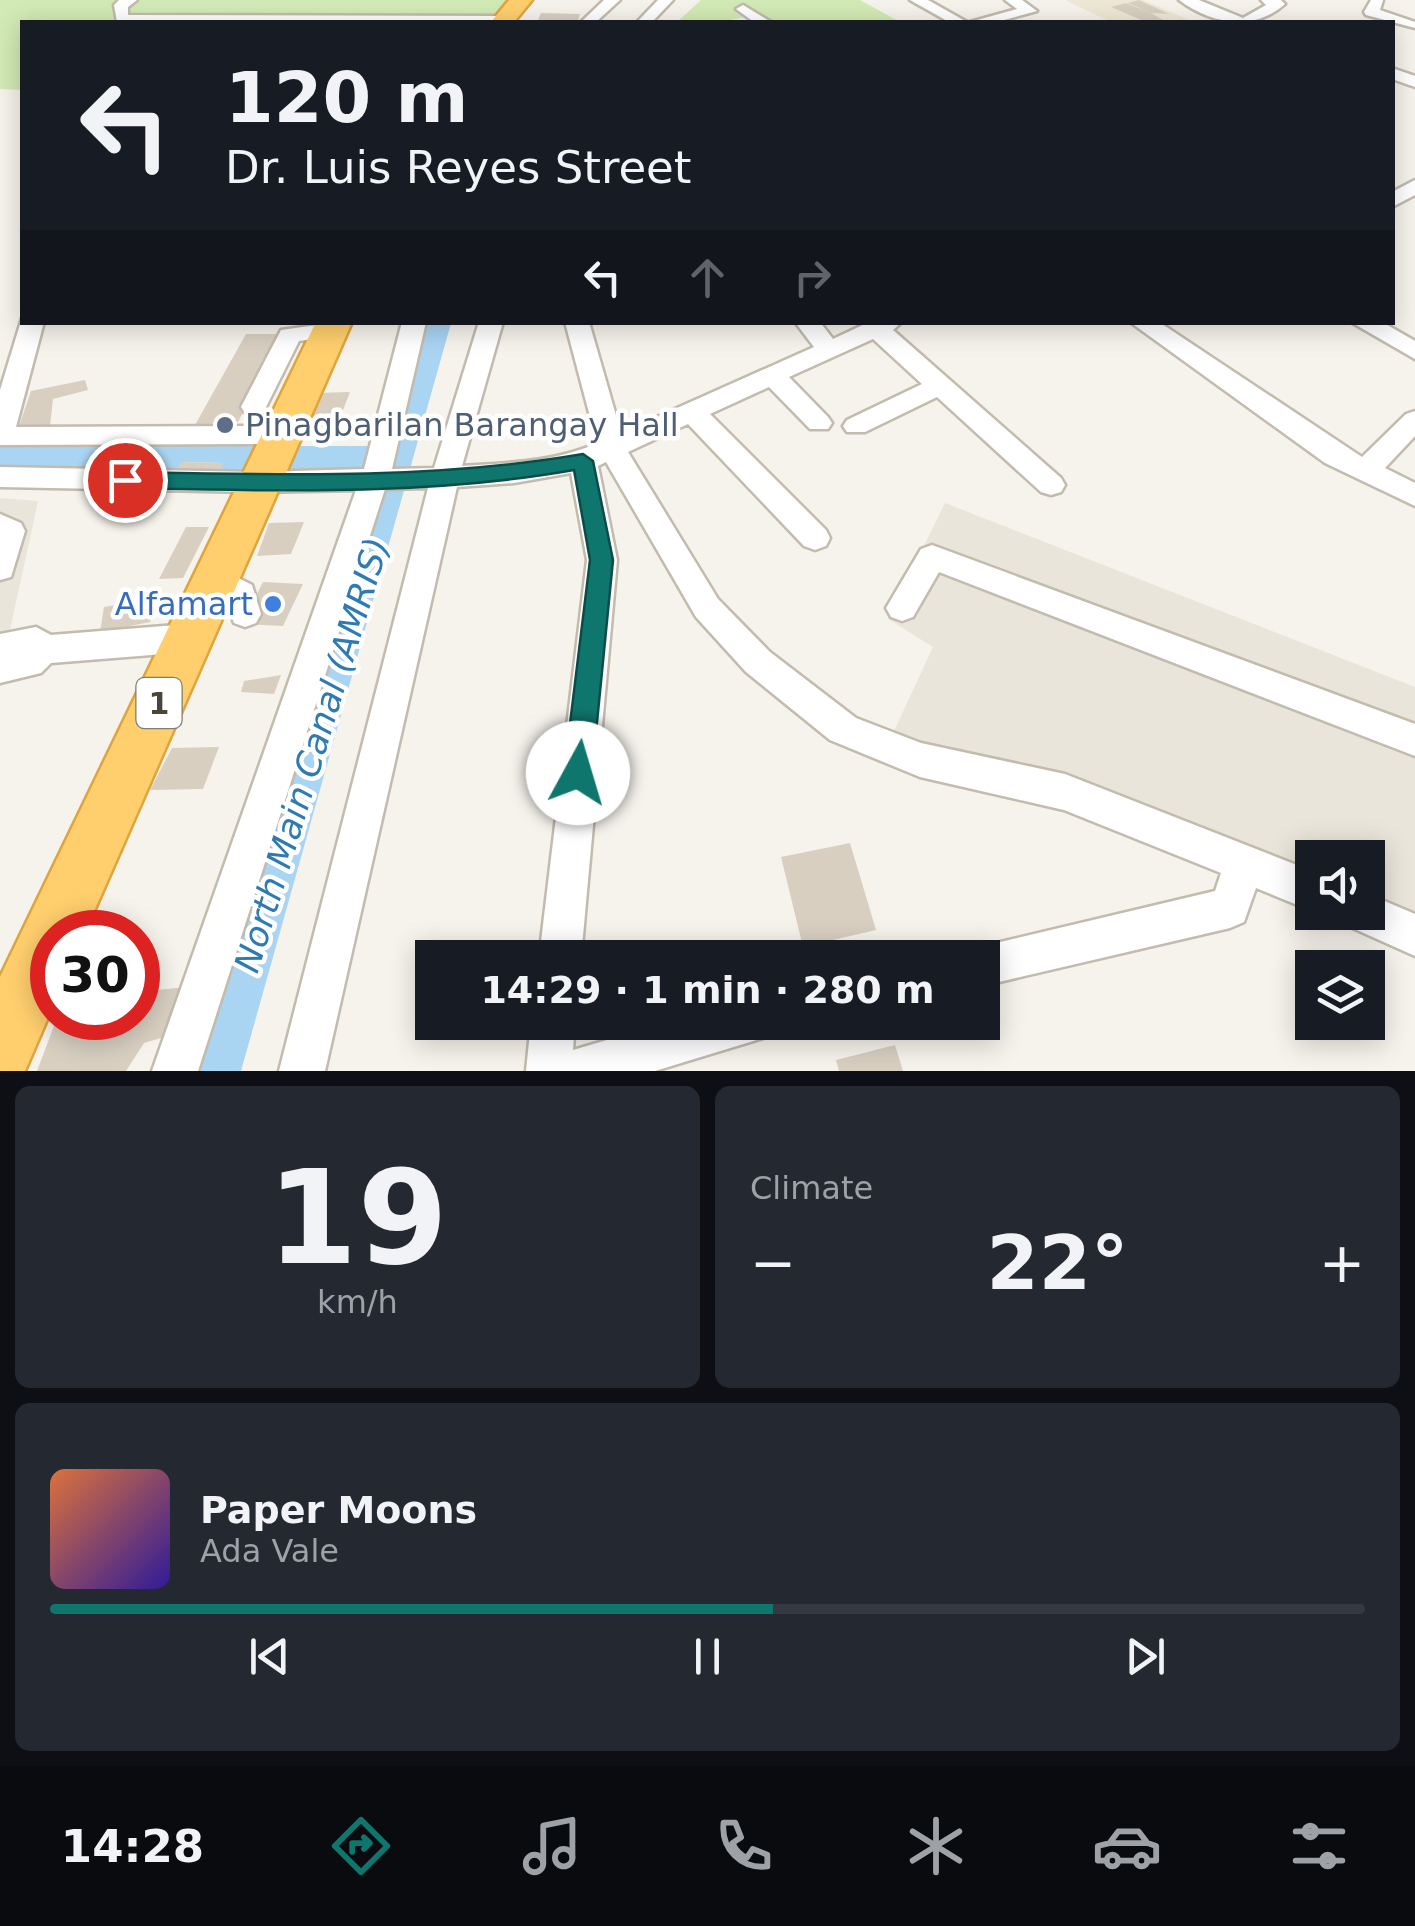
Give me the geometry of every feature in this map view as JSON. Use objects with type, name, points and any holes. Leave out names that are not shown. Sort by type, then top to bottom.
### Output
[{"type":"highway","points":[[505,20],[522,0]]},
{"type":"highway","name":"1","points":[[59,910],[189,638],[230,596],[270,458],[332,326]]},
{"type":"highway","name":"1","points":[[0,1050],[30,972]]},
{"type":"street","points":[[130,0],[120,5],[122,19],[249,20]]},
{"type":"street","points":[[590,20],[613,0]]},
{"type":"street","points":[[646,20],[666,0]]},
{"type":"street","points":[[917,0],[955,20]]},
{"type":"street","points":[[987,20],[1030,10],[1012,0]]},
{"type":"street","points":[[1186,0],[1238,20]]},
{"type":"street","points":[[1246,20],[1279,1]]},
{"type":"street","points":[[1377,2],[1371,12],[1412,24]]},
{"type":"street","points":[[743,9],[761,20]]},
{"type":"street","points":[[31,325],[0,436],[270,458],[385,478],[514,473],[598,456],[883,325],[1051,485]]},
{"type":"street","points":[[175,1071],[385,478],[399,373],[413,325]]},
{"type":"street","points":[[302,1071],[445,478],[490,325]]},
{"type":"street","points":[[562,940],[602,560],[598,456],[577,325]]},
{"type":"street","points":[[809,325],[830,350]]},
{"type":"street","points":[[1146,325],[1335,456],[1415,495]]},
{"type":"street","points":[[1369,325],[1415,350]]},
{"type":"street","points":[[254,407],[290,335],[332,326]]},
{"type":"street","points":[[771,374],[819,423]]},
{"type":"street","points":[[856,426],[941,384]]},
{"type":"street","points":[[694,413],[816,538]]},
{"type":"street","points":[[1365,472],[1415,420]]},
{"type":"street","points":[[598,456],[707,608],[758,662],[843,729],[920,760],[1065,792],[1295,884]]},
{"type":"street","points":[[0,478],[270,458]]},
{"type":"street","points":[[0,525],[10,531],[0,568]]},
{"type":"street","points":[[902,608],[932,557],[1415,740]]},
{"type":"street","points":[[0,668],[28,663],[43,650],[189,638]]},
{"type":"street","points":[[0,648],[36,641],[43,650]]},
{"type":"street","points":[[1000,961],[1230,908],[1244,862]]},
{"type":"street","points":[[1385,922],[1415,935]]},
{"type":"street","points":[[549,1071],[552,1040]]},
{"type":"street","points":[[578,1071],[685,1040]]},
{"type":"shaded area","points":[[1065,0],[1143,0],[1189,20],[1107,20]]},
{"type":"shaded area","points":[[0,498],[38,501],[0,676]]},
{"type":"shaded area","points":[[945,503],[1415,687],[1415,954],[1358,930],[1385,930],[1385,840],[1295,840],[1295,904],[1049,804],[880,761],[933,647],[888,619]]},
{"type":"green space","points":[[0,0],[507,0],[490,20],[20,20],[20,90],[0,89]]},
{"type":"green space","points":[[701,0],[860,0],[896,20],[770,20],[761,14],[730,20],[679,20]]},
{"type":"water","name":"North Main Canal (AMRIS)","points":[[422,325],[450,325],[241,1071],[192,1071],[380,485],[274,472],[219,471],[223,463],[182,462],[177,470],[0,468],[0,443],[237,441],[286,446],[392,446]]},
{"type":"building","points":[[1139,0],[1169,14],[1151,13],[1128,3]]},
{"type":"building","points":[[1126,3],[1163,20],[1141,20],[1111,7]]},
{"type":"building","points":[[541,13],[580,14],[578,20],[538,20]]},
{"type":"building","points":[[246,334],[283,334],[238,422],[195,425]]},
{"type":"building","points":[[85,380],[88,390],[53,399],[50,426],[18,429],[31,391]]},
{"type":"building","points":[[350,392],[335,431],[302,430],[318,393]]},
{"type":"building","points":[[182,462],[224,463],[219,471],[177,470]]},
{"type":"building","points":[[304,522],[291,554],[257,556],[269,523]]},
{"type":"building","points":[[186,527],[209,527],[183,578],[159,579]]},
{"type":"building","name":"Alfamart","points":[[263,582],[303,584],[283,626],[242,624]]},
{"type":"building","points":[[156,598],[150,622],[100,632],[104,607]]},
{"type":"building","points":[[281,675],[274,694],[241,692],[244,681]]},
{"type":"building","points":[[219,747],[203,789],[150,790],[172,748]]},
{"type":"building","points":[[850,843],[876,930],[833,940],[801,940],[781,857]]},
{"type":"building","points":[[186,987],[175,1034],[160,1038],[160,990]]},
{"type":"building","points":[[49,1040],[154,1040],[144,1043],[126,1071],[37,1071]]},
{"type":"building","points":[[895,1045],[903,1071],[839,1071],[836,1060]]},
{"type":"place","name":"Pinagbarilan Barangay Hall","points":[[225,425]]},
{"type":"place","name":"Alfamart","points":[[273,604]]},
{"type":"route","points":[[125,480],[445,478],[514,473],[583,461],[602,560],[578,773]]}]
